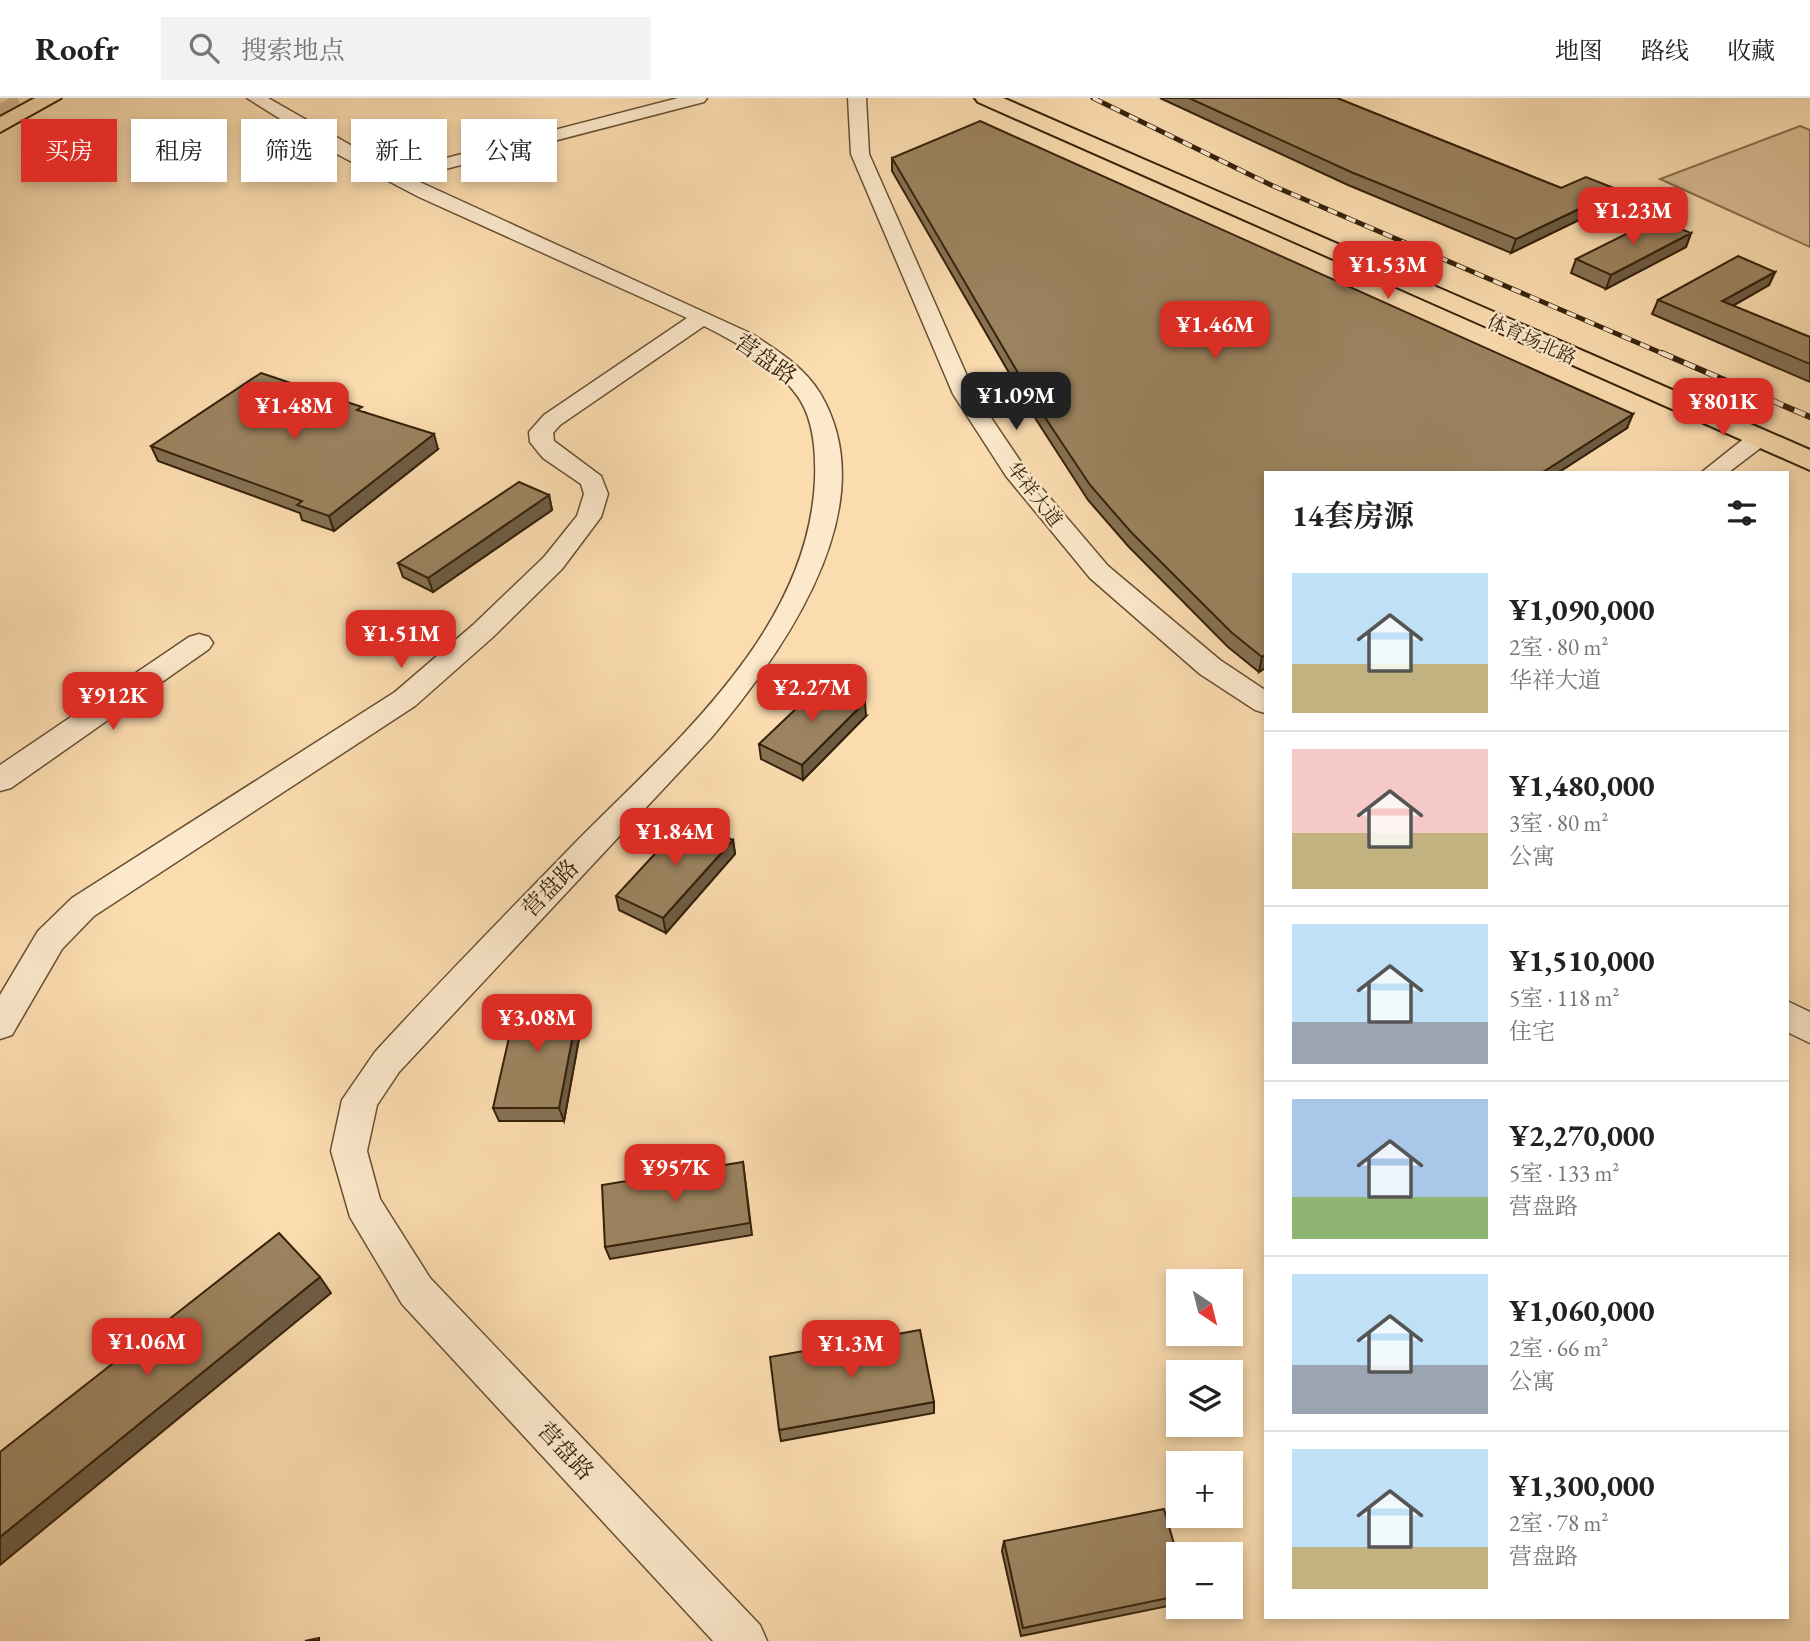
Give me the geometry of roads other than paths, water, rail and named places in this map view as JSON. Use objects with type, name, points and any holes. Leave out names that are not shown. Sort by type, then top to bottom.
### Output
[{"type":"main road","points":[[0,126],[51,98]]},
{"type":"main road","name":"体育场北路","points":[[985,98],[1810,461]]},
{"type":"main road","name":"体育场北路","points":[[1006,98],[1810,448]]},
{"type":"street","name":"营盘路","points":[[256,98],[351,151]]},
{"type":"street","points":[[447,163],[698,98]]},
{"type":"street","name":"华祥大道","points":[[857,98],[860,154],[964,394],[1018,477],[1099,572],[1210,667],[1264,702]]},
{"type":"street","name":"营盘路","points":[[410,182],[701,318],[757,348],[787,369],[806,388],[820,411],[828,442],[822,530],[806,577],[777,631],[697,736],[387,1062],[360,1100],[349,1151],[363,1205],[416,1291],[744,1641]]},
{"type":"street","points":[[0,1025],[50,940],[83,908],[405,699],[483,631],[553,563],[589,517],[596,494],[592,481],[551,453],[542,442],[541,432],[552,420],[701,318]]},
{"type":"street","points":[[1715,471],[1759,438]]},
{"type":"street","points":[[0,780],[199,643]]},
{"type":"street","points":[[1789,1016],[1810,1029]]},
{"type":"tunnel","points":[[0,117],[36,98]]},
{"type":"railway","points":[[1093,98],[1271,185],[1666,355]]},
{"type":"railway","points":[[1662,353],[1810,417]]}]
